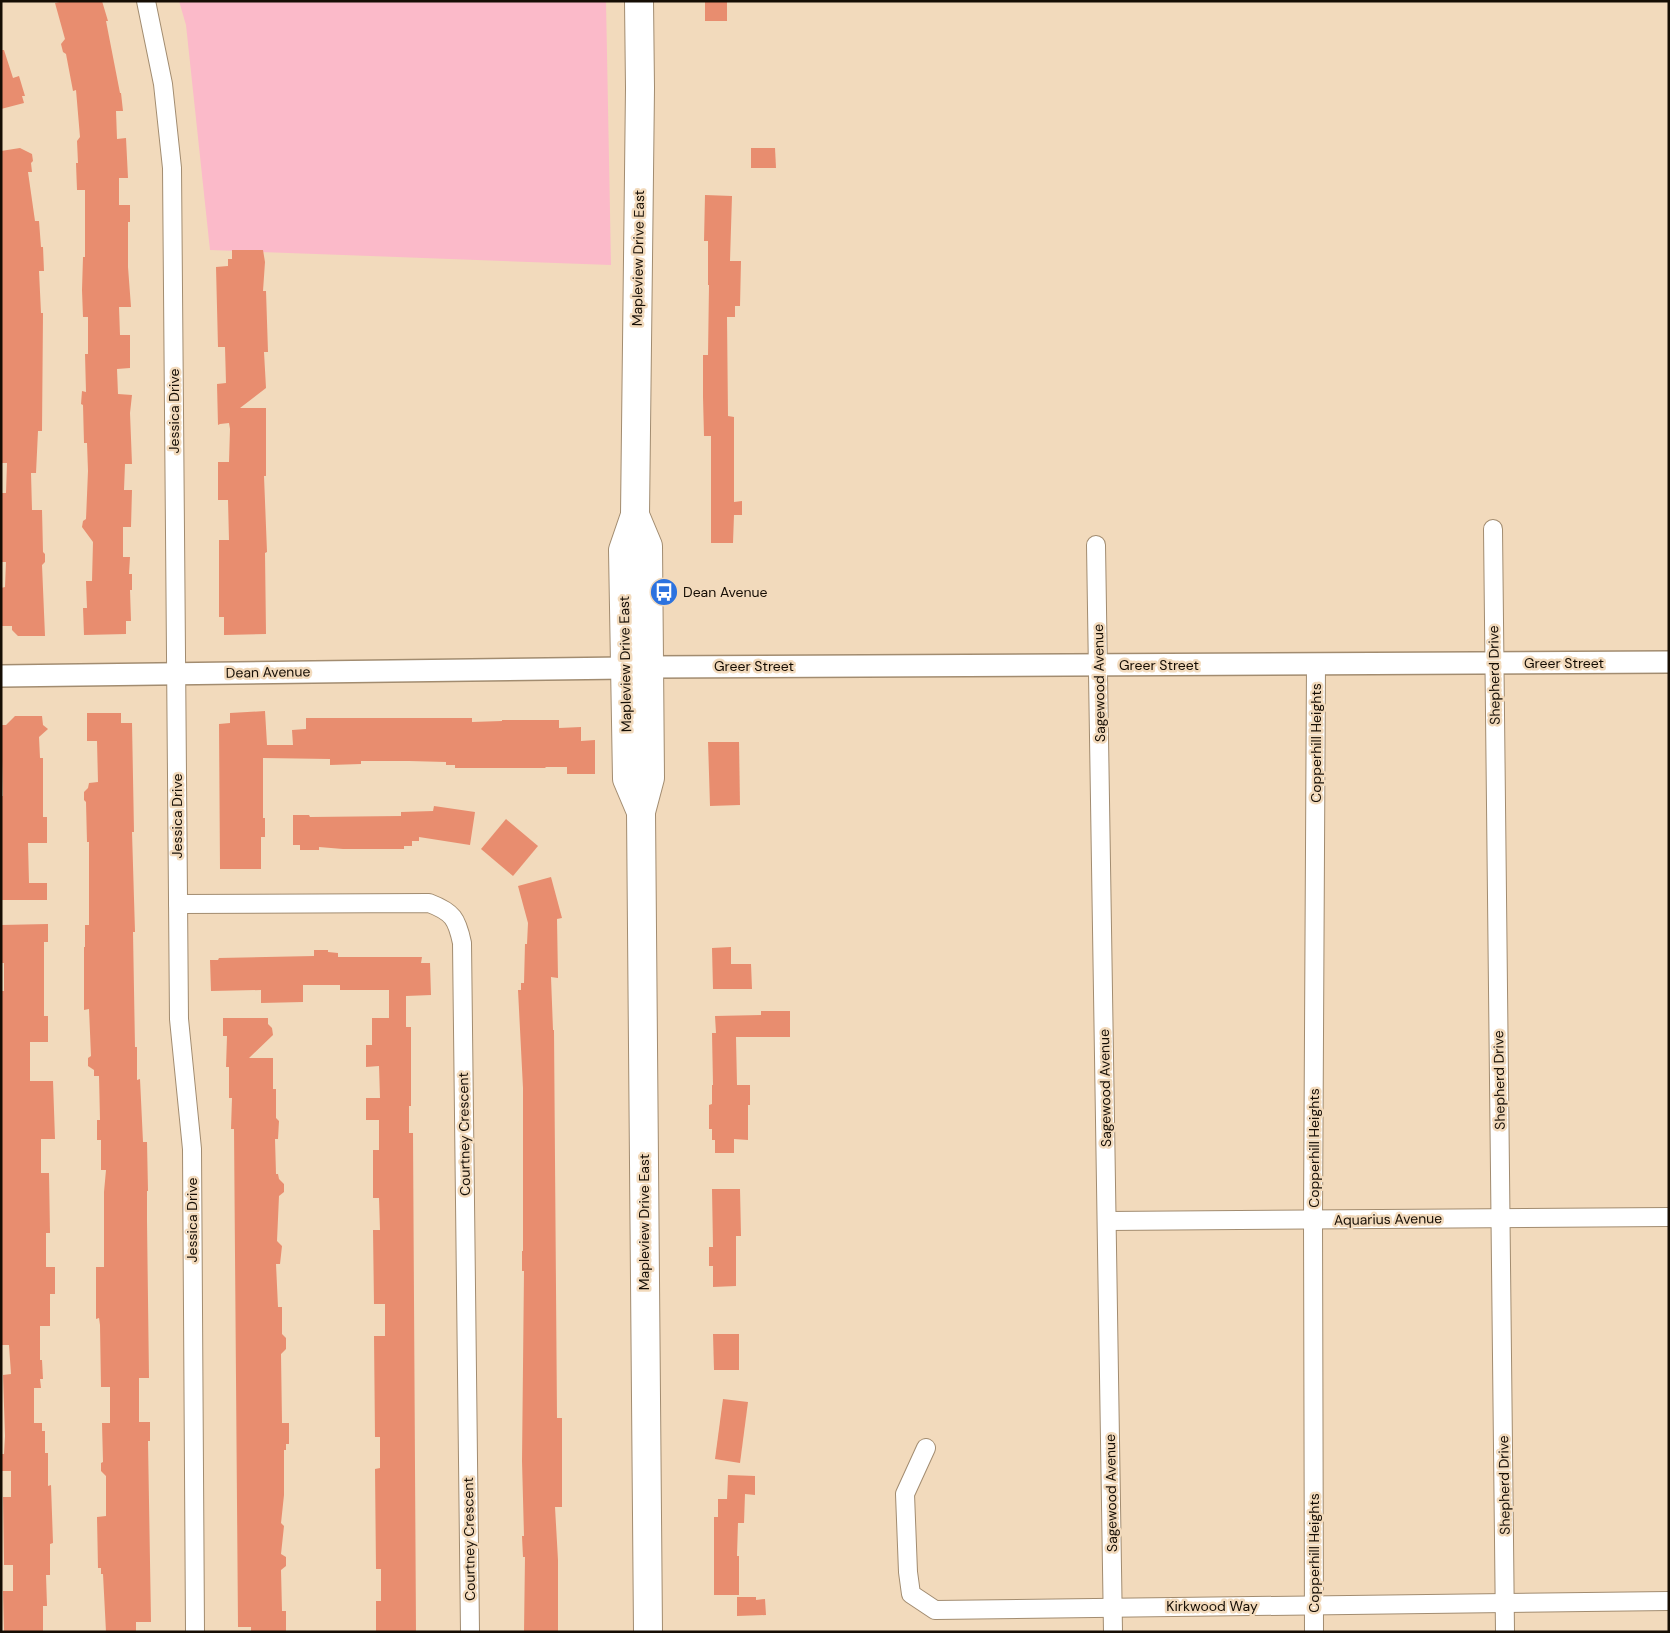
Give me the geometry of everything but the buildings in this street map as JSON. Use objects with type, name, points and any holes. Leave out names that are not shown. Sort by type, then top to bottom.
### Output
[{"type":"main road","name":"Mapleview Drive East","points":[[638,1],[640,88],[635,516],[648,546],[637,667],[650,778],[641,812],[648,1632]]},
{"type":"street","name":"Jessica Drive","points":[[146,1],[164,84],[172,168],[179,1019],[192,1149],[195,1632]]},
{"type":"street","name":"Shepherd Drive","points":[[1493,529],[1505,1632]]},
{"type":"street","name":"Sagewood Avenue","points":[[1096,545],[1113,1632]]},
{"type":"street","name":"Greer Street","points":[[637,667],[1669,662]]},
{"type":"street","name":"Copperhill Heights","points":[[1314,1632],[1313,1219],[1316,664]]},
{"type":"street","name":"Dean Avenue","points":[[1,676],[637,667]]},
{"type":"street","name":"Courtney Crescent","points":[[178,904],[429,903],[444,908],[454,918],[459,930],[462,943],[470,1632]]},
{"type":"street","name":"Aquarius Avenue","points":[[1107,1221],[1669,1217]]},
{"type":"street","name":"Kirkwood Way","points":[[926,1448],[904,1494],[911,1594],[934,1610],[1669,1601]]},
{"type":"shaded area","points":[[179,1],[606,1],[611,265],[210,250],[186,25]]},
{"type":"place","name":"Dean Avenue","points":[[664,592]]}]
